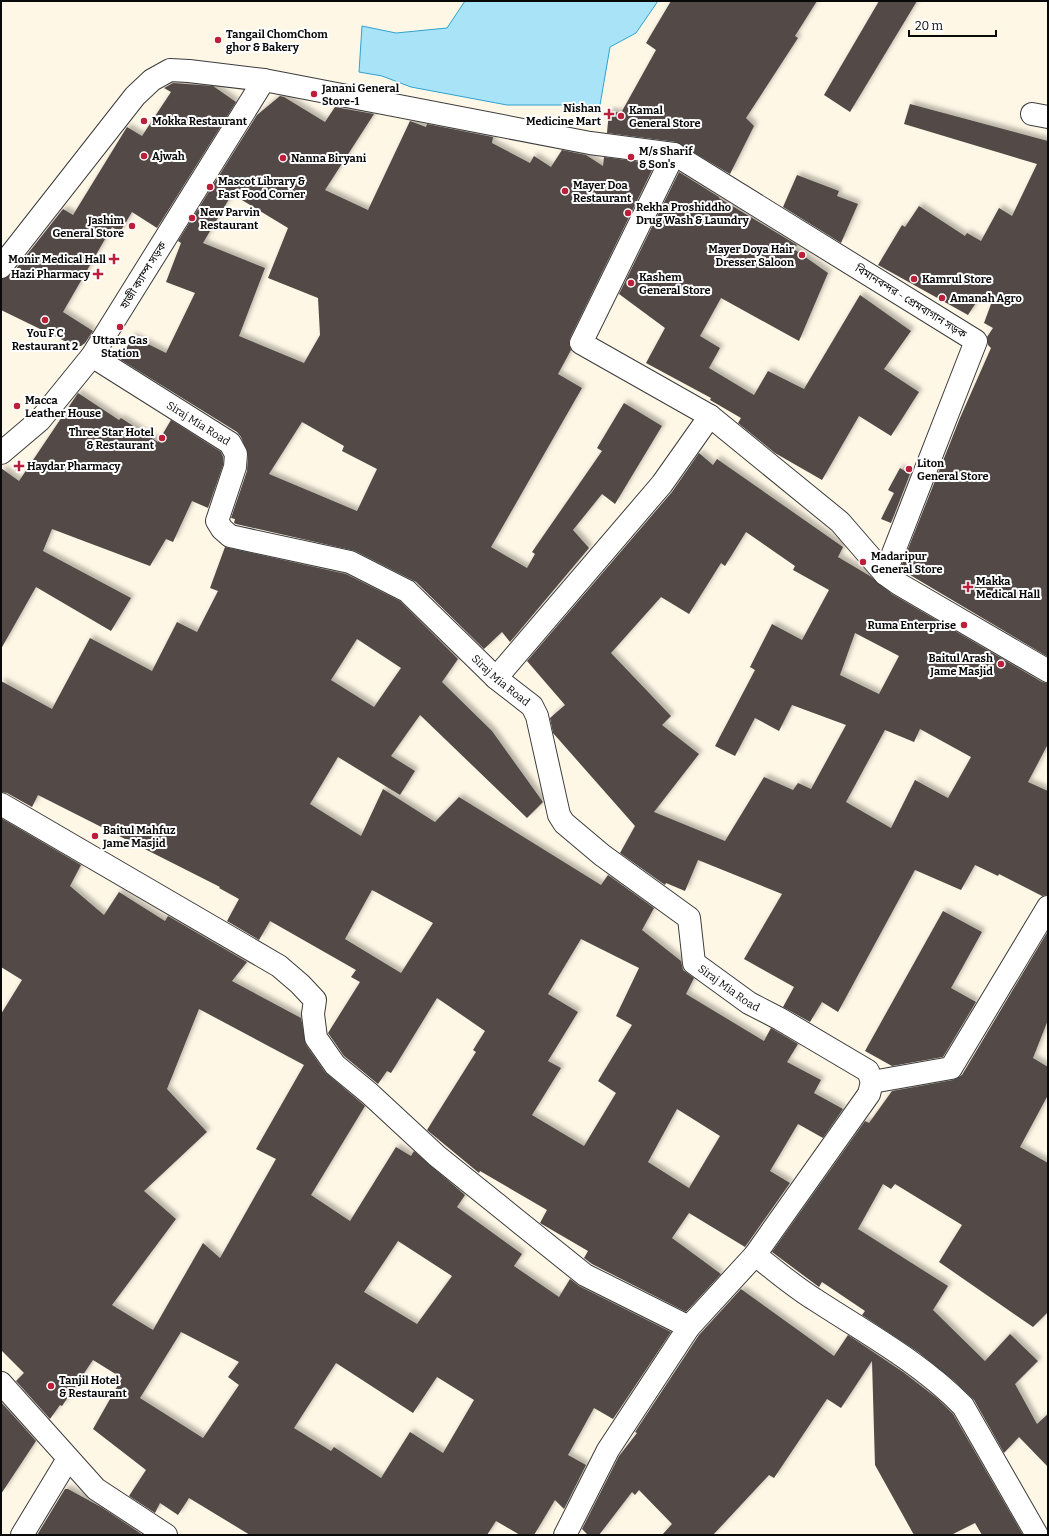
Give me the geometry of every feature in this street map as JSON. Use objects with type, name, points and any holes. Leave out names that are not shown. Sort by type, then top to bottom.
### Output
[{"type":"street","points":[[1,267],[135,96],[152,80],[170,70],[264,80],[590,143],[674,154],[581,343],[710,416],[840,522],[885,574],[899,584],[1048,671]]},
{"type":"street","name":"হাজী ক্যাম্প সড়ক","points":[[1,453],[40,420],[92,356],[264,80]]},
{"type":"street","name":"বিমানবন্দর - প্রেমবাগান সড়ক","points":[[674,154],[976,341],[885,574]]},
{"type":"street","name":"Siraj Mia Road","points":[[92,356],[230,443],[236,454],[235,467],[217,521],[222,530],[230,536],[350,562],[407,591],[496,678],[532,706],[537,716],[559,815],[564,823],[602,855],[689,918],[694,963],[748,1003],[780,1019],[868,1071],[872,1082]]},
{"type":"street","points":[[496,678],[662,484],[710,416]]},
{"type":"street","points":[[1,804],[279,966],[300,984],[315,1000],[313,1014],[316,1038],[335,1065],[369,1093],[437,1156],[584,1275],[689,1327]]},
{"type":"street","points":[[565,1535],[608,1450],[689,1327],[755,1255],[869,1094],[872,1082],[951,1068],[1048,907]]},
{"type":"street","points":[[755,1255],[812,1298],[897,1350],[950,1393],[963,1406],[1037,1535]]},
{"type":"street","points":[[1,1384],[96,1489],[166,1535]]},
{"type":"street","points":[[22,1535],[68,1459]]},
{"type":"water","points":[[465,1],[658,1],[636,33],[610,47],[600,105],[507,105],[411,87],[382,76],[359,72],[362,26],[396,33],[447,28]]},
{"type":"building","points":[[671,1],[817,1],[795,36],[798,38],[746,118],[754,126],[730,174],[676,142],[607,133],[609,111],[621,113],[656,50],[646,43]]},
{"type":"building","points":[[879,1],[917,1],[850,112],[824,95]]},
{"type":"building","points":[[173,83],[213,86],[236,102],[157,228],[132,212],[120,232],[112,227],[63,312],[93,331],[85,343],[81,346],[75,346],[1,310],[1,279],[11,275],[63,209],[73,215],[127,127],[142,136],[171,92],[164,88]]},
{"type":"building","points":[[280,96],[325,122],[335,107],[374,114],[325,190],[368,210],[410,121],[426,127],[427,124],[493,137],[492,143],[530,163],[534,156],[551,167],[562,150],[586,155],[603,166],[604,157],[655,164],[570,338],[569,344],[571,350],[558,374],[582,388],[491,547],[527,568],[535,554],[532,552],[602,451],[597,448],[624,403],[662,426],[615,504],[602,494],[573,530],[589,548],[510,642],[502,632],[484,649],[416,582],[355,551],[234,523],[235,519],[231,518],[247,471],[248,455],[241,437],[237,432],[121,360],[132,336],[166,353],[195,293],[166,282],[181,243],[178,241],[257,115]],"holes":[[[232,194],[288,228],[268,278],[318,298],[320,335],[304,363],[239,336],[265,268],[203,243]],[[302,422],[344,446],[342,451],[377,469],[357,511],[269,474]]]},
{"type":"building","points":[[910,104],[1048,141],[1048,657],[900,569],[960,418],[991,348],[988,345],[987,337],[993,328],[984,323],[991,304],[979,298],[968,315],[878,265],[902,225],[905,227],[919,206],[965,236],[967,233],[981,241],[999,208],[1012,216],[1037,164],[904,124]]},
{"type":"building","points":[[679,172],[797,245],[794,249],[828,273],[799,341],[721,298],[700,336],[720,348],[709,368],[754,395],[768,371],[804,389],[860,295],[911,331],[884,369],[919,392],[891,436],[859,416],[822,480],[775,453],[738,423],[741,418],[710,400],[711,398],[646,363],[665,328],[619,294]]},
{"type":"building","points":[[797,175],[839,191],[837,196],[858,204],[841,243],[783,207]]},
{"type":"building","points":[[78,393],[119,420],[121,418],[158,442],[171,420],[221,452],[223,457],[223,465],[208,508],[192,501],[173,542],[166,539],[150,566],[52,529],[43,551],[131,598],[111,631],[36,587],[1,649],[1,468],[19,481]]},
{"type":"building","points":[[699,453],[713,465],[717,459],[843,547],[838,557],[870,576],[892,594],[1042,682],[1048,683],[1048,744],[1028,782],[1048,791],[1048,895],[1042,896],[999,874],[998,876],[975,865],[961,890],[915,870],[838,1012],[822,1002],[810,1022],[783,1007],[794,987],[744,959],[782,894],[698,860],[685,891],[666,883],[665,885],[620,853],[635,826],[553,733],[550,718],[565,705],[527,661],[672,492]],"holes":[[[746,532],[795,566],[793,570],[829,590],[802,640],[772,624],[750,667],[755,670],[715,746],[735,756],[755,718],[779,731],[792,705],[846,725],[811,789],[798,783],[793,790],[764,777],[725,841],[654,812],[699,754],[662,725],[671,716],[611,653],[661,597],[689,614],[721,563],[725,566]],[[855,633],[899,656],[879,694],[840,675]],[[920,729],[971,757],[948,798],[915,780],[891,828],[846,802],[885,730],[914,742]]]},
{"type":"building","points":[[900,468],[910,474],[891,523],[881,519],[894,493],[888,490]]},
{"type":"building","points":[[225,547],[346,574],[400,601],[458,659],[442,682],[492,731],[543,802],[527,818],[420,715],[391,756],[415,771],[400,795],[338,757],[310,804],[361,836],[383,789],[435,822],[459,797],[601,885],[608,875],[654,908],[642,930],[681,961],[683,970],[694,978],[686,994],[764,1041],[771,1028],[798,1044],[787,1062],[821,1080],[814,1093],[843,1109],[823,1138],[798,1124],[770,1171],[790,1183],[745,1247],[689,1213],[672,1238],[721,1274],[686,1312],[592,1264],[584,1258],[588,1251],[540,1223],[547,1210],[480,1171],[479,1173],[427,1130],[476,1052],[473,1050],[485,1031],[437,998],[391,1073],[387,1071],[378,1084],[344,1056],[328,1033],[360,982],[351,977],[356,970],[270,921],[259,940],[227,921],[239,899],[219,888],[220,887],[38,795],[32,807],[7,793],[1,792],[1,681],[52,709],[90,638],[152,671],[177,622],[197,632],[218,591],[210,588]],"holes":[[[357,639],[401,668],[374,707],[331,680]],[[372,890],[433,923],[401,973],[345,939]],[[581,939],[639,968],[616,1016],[632,1025],[598,1081],[616,1093],[584,1146],[532,1115],[561,1068],[548,1061],[578,1012],[548,994]],[[677,1109],[720,1136],[689,1188],[648,1162]]]},
{"type":"building","points":[[1,818],[81,865],[70,886],[104,915],[119,892],[165,921],[168,916],[247,962],[232,981],[301,1018],[306,1045],[325,1072],[365,1106],[311,1195],[350,1221],[396,1147],[411,1156],[414,1151],[465,1195],[457,1207],[522,1254],[514,1266],[559,1297],[570,1279],[579,1286],[671,1332],[613,1419],[594,1408],[568,1455],[586,1465],[564,1509],[555,1500],[534,1535],[520,1535],[496,1521],[487,1535],[250,1535],[189,1498],[178,1515],[160,1503],[155,1513],[129,1496],[146,1470],[93,1429],[122,1378],[93,1360],[62,1406],[60,1405],[50,1419],[16,1381],[24,1373],[1,1350],[1,1014],[22,980],[1,967]],"holes":[[[199,1009],[304,1065],[256,1149],[276,1159],[220,1258],[203,1243],[153,1330],[112,1305],[176,1219],[144,1191],[207,1132],[167,1089]],[[398,1241],[452,1276],[417,1324],[364,1292]],[[181,1332],[239,1362],[228,1377],[239,1385],[203,1438],[140,1398]],[[336,1363],[413,1413],[437,1377],[474,1400],[443,1453],[410,1432],[381,1478],[334,1447],[331,1451],[294,1428]]]},
{"type":"building","points":[[943,911],[982,932],[951,988],[976,1002],[943,1057],[892,1066],[865,1051]]},
{"type":"building","points":[[1048,931],[1048,1020],[1033,1058],[1048,1067],[1048,1095],[1020,1147],[1048,1163],[1048,1312],[1033,1327],[939,1262],[962,1225],[895,1184],[891,1189],[883,1184],[858,1229],[948,1286],[933,1310],[985,1361],[1010,1334],[1038,1361],[1015,1384],[1037,1424],[1048,1414],[1048,1467],[1019,1437],[1004,1453],[974,1400],[954,1381],[918,1352],[862,1315],[865,1311],[822,1282],[819,1287],[772,1252],[865,1121],[869,1123],[892,1091],[953,1080],[962,1075]]},
{"type":"building","points":[[741,1289],[834,1356],[848,1335],[903,1372],[938,1399],[953,1414],[1023,1535],[982,1535],[975,1523],[951,1535],[914,1535],[875,1465],[872,1361],[841,1408],[827,1399],[774,1478],[769,1475],[713,1535],[662,1535],[672,1524],[639,1490],[635,1495],[632,1492],[599,1535],[588,1535],[582,1529],[619,1456],[637,1433],[635,1432],[699,1335]]},
{"type":"building","points":[[1,1402],[36,1441],[1,1494]]},
{"type":"building","points":[[65,1489],[68,1489],[101,1507],[143,1535],[37,1535]]},
{"type":"place","name":"Tangail ChomChom ghor & Bakery","points":[[218,40]]},
{"type":"place","name":"Janani General Store-1","points":[[314,94]]},
{"type":"place","name":"Nishan Medicine Mart","points":[[609,114]]},
{"type":"place","name":"Kamal General Store","points":[[621,116]]},
{"type":"place","name":"Mokka Restaurant","points":[[144,121]]},
{"type":"place","name":"Ajwah","points":[[144,156]]},
{"type":"place","name":"M/s Sharif & Son's","points":[[631,157]]},
{"type":"place","name":"Nanna Biryani","points":[[283,158]]},
{"type":"place","name":"Mascot Library & Fast Food Corner","points":[[210,187]]},
{"type":"place","name":"Mayer Doa Restaurant","points":[[565,191]]},
{"type":"place","name":"Rekha Proshiddho Drug Wash & Laundry","points":[[628,213]]},
{"type":"place","name":"New Parvin Restaurant","points":[[192,218]]},
{"type":"place","name":"Jashim General Store","points":[[132,226]]},
{"type":"place","name":"Mayer Doya Hair Dresser Saloon","points":[[802,255]]},
{"type":"place","name":"Monir Medical Hall","points":[[114,259]]},
{"type":"place","name":"Hazi Pharmacy","points":[[98,274]]},
{"type":"place","name":"Kamrul Store","points":[[914,279]]},
{"type":"place","name":"Kashem General Store","points":[[631,283]]},
{"type":"place","name":"Amanah Agro","points":[[942,298]]},
{"type":"place","name":"You F C Restaurant 2","points":[[45,320]]},
{"type":"place","name":"Uttara Gas Station","points":[[120,327]]},
{"type":"place","name":"Macca Leather House","points":[[17,406]]},
{"type":"place","name":"Three Star Hotel & Restaurant","points":[[162,438]]},
{"type":"place","name":"Haydar Pharmacy","points":[[19,466]]},
{"type":"place","name":"Liton General Store","points":[[909,469]]},
{"type":"place","name":"Madaripur General Store","points":[[863,562]]},
{"type":"place","name":"Makka Medical Hall","points":[[968,587]]},
{"type":"place","name":"Ruma Enterprise","points":[[964,625]]},
{"type":"place","name":"Baitul Arash Jame Masjid","points":[[1001,664]]},
{"type":"place","name":"Baitul Mahfuz Jame Masjid","points":[[95,836]]},
{"type":"place","name":"Tanjil Hotel & Restaurant","points":[[51,1386]]}]
